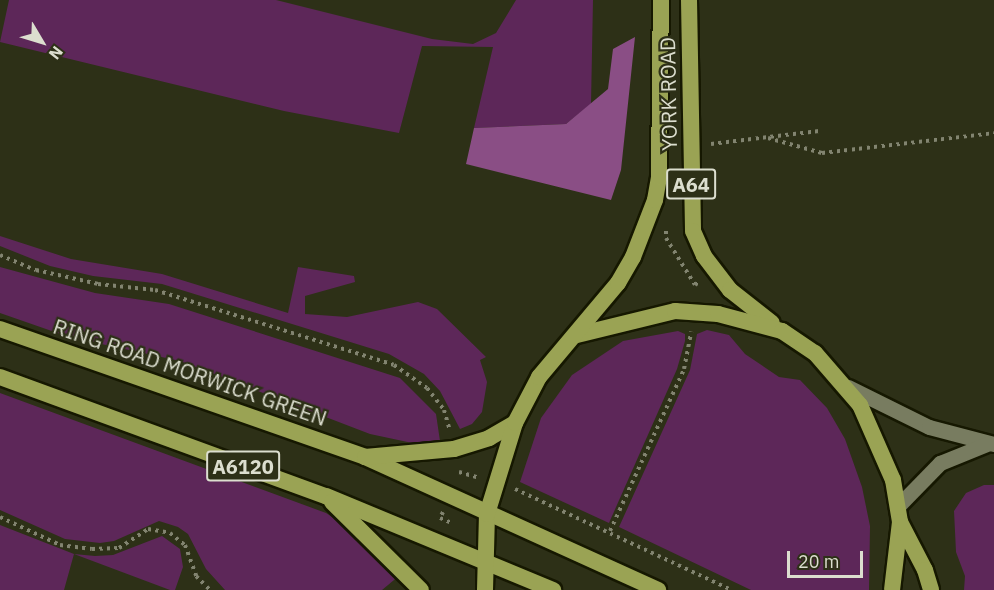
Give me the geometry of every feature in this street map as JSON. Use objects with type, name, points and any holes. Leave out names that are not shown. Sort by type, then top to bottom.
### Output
[{"type":"highway","name":"YORK ROAD","points":[[485,590],[487,514],[515,423],[539,377],[577,335],[633,257],[655,200],[659,177],[661,0]]},
{"type":"highway","name":"YORK ROAD","points":[[689,0],[693,231],[704,256],[730,290],[782,331]]},
{"type":"highway","points":[[577,335],[675,311],[742,317],[782,331],[815,353],[848,387],[875,435],[899,505],[900,522],[892,590]]},
{"type":"highway","name":"RING ROAD MORWICK GREEN","points":[[0,329],[364,457],[487,514]]},
{"type":"highway","name":"A6120","points":[[0,377],[326,496],[553,590]]},
{"type":"highway","name":"RING ROAD MORWICK GREEN","points":[[364,457],[454,449],[489,438],[515,423]]},
{"type":"highway","name":"A6120","points":[[326,496],[421,590]]},
{"type":"highway","name":"A6120","points":[[487,514],[658,590]]},
{"type":"highway","points":[[900,522],[925,570],[931,590]]},
{"type":"street","points":[[848,387],[905,417],[991,444]]},
{"type":"street","points":[[899,505],[940,463],[991,444]]},
{"type":"path","points":[[692,147],[819,131]]},
{"type":"path","points":[[768,138],[822,153],[994,133]]},
{"type":"path","points":[[0,255],[36,270],[88,281],[155,290],[394,365],[427,388],[444,410],[450,435]]},
{"type":"path","points":[[610,531],[684,369],[691,336]]},
{"type":"path","points":[[524,493],[610,531],[732,590]]},
{"type":"path","points":[[0,517],[60,545],[92,549],[119,548],[148,529],[170,533],[185,545],[196,576],[210,590]]},
{"type":"shaded area","points":[[9,0],[276,0],[432,39],[473,44],[496,33],[516,0],[593,0],[591,104],[566,124],[474,128],[493,47],[422,46],[399,133],[284,111],[0,42]]},
{"type":"shaded area","points":[[635,37],[621,170],[611,200],[466,164],[474,128],[566,124],[608,89],[613,49]]},
{"type":"shaded area","points":[[0,236],[71,259],[162,274],[288,313],[298,267],[354,276],[355,282],[305,296],[305,314],[347,317],[418,302],[437,309],[486,357],[480,360],[487,382],[482,412],[472,424],[460,429],[440,391],[424,374],[389,354],[162,284],[93,276],[50,266],[0,246]]},
{"type":"shaded area","points":[[0,267],[95,293],[169,304],[400,378],[436,414],[440,441],[417,444],[370,434],[180,361],[69,337],[0,313]]},
{"type":"shaded area","points":[[707,330],[729,335],[745,354],[779,377],[800,380],[827,408],[845,439],[862,487],[870,526],[869,590],[751,590],[619,527],[690,370],[697,334]]},
{"type":"shaded area","points":[[678,331],[685,334],[685,341],[677,369],[609,523],[520,482],[541,418],[572,375],[623,341]]},
{"type":"shaded area","points":[[0,393],[326,513],[354,531],[400,575],[382,590],[225,590],[206,569],[188,534],[178,527],[159,521],[114,541],[100,543],[65,539],[0,510]]},
{"type":"shaded area","points":[[984,485],[994,485],[994,590],[964,590],[965,576],[956,552],[954,511],[966,493]]},
{"type":"shaded area","points":[[0,525],[74,554],[64,590],[0,590]]},
{"type":"shaded area","points":[[162,536],[180,549],[183,567],[175,590],[170,590],[74,554],[113,555]]}]
